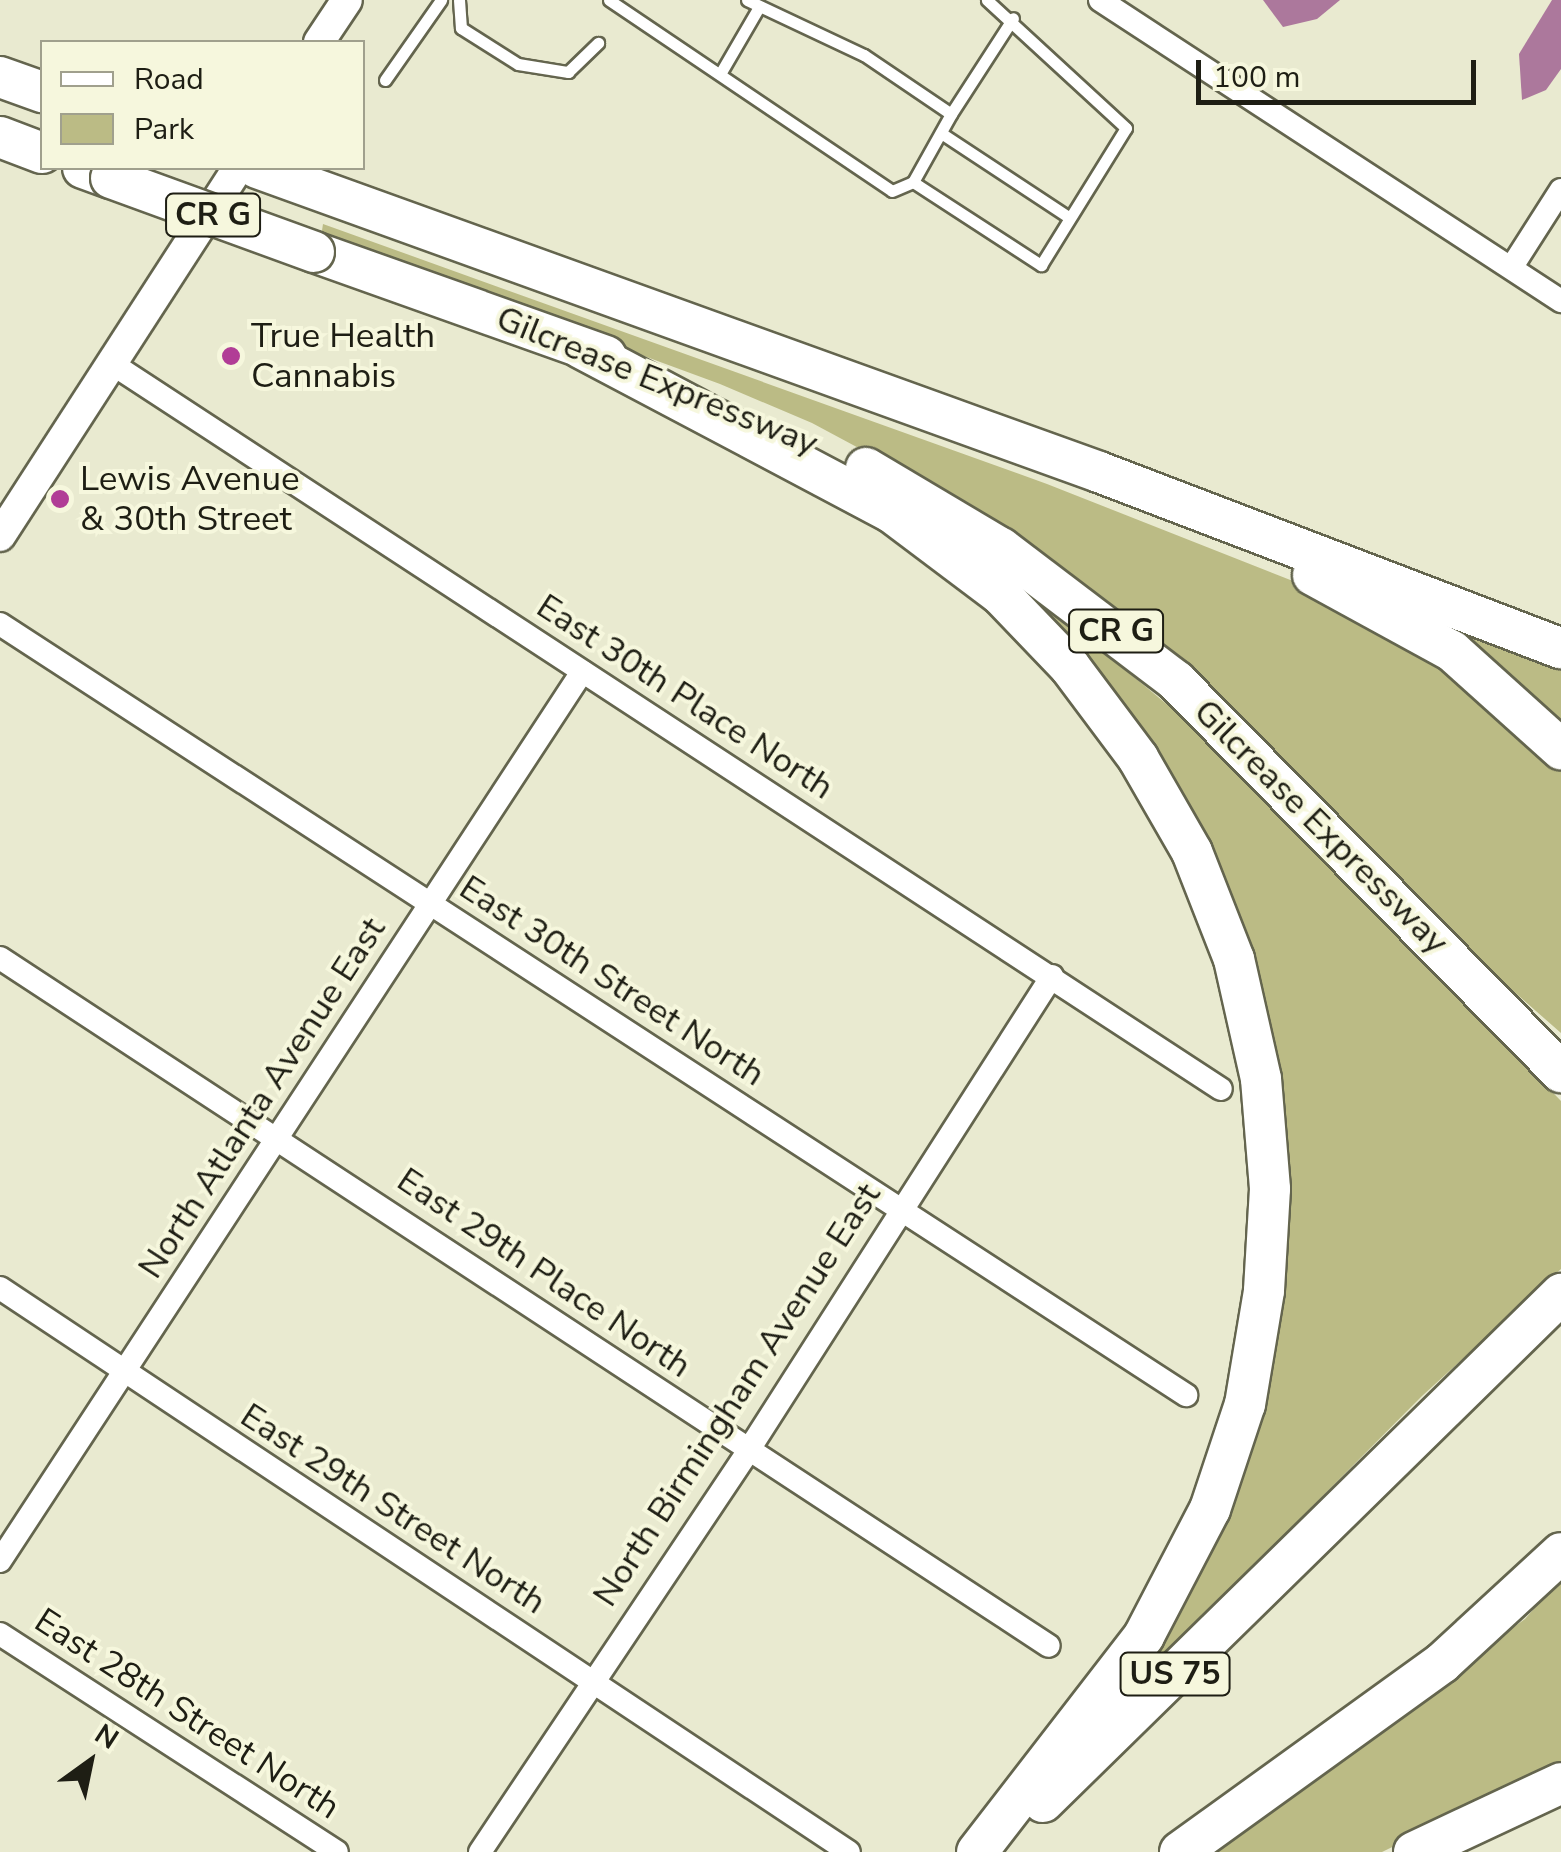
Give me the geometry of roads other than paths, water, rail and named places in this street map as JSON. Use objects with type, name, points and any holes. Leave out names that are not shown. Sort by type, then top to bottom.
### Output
[{"type":"highway","points":[[0,77],[40,91]]},
{"type":"highway","points":[[0,137],[40,152]]},
{"type":"highway","name":"Gilcrease Expressway","points":[[263,170],[1208,512],[1561,648]]},
{"type":"highway","name":"Gilcrease Expressway","points":[[97,173],[582,348],[836,452],[942,510],[1056,586],[1229,730],[1556,1066]]},
{"type":"highway","points":[[582,348],[890,512],[1000,595],[1070,667],[1138,758],[1192,852],[1234,959],[1261,1079],[1270,1189],[1264,1291],[1245,1404],[1210,1509],[1144,1636],[981,1852]]},
{"type":"highway","points":[[1099,472],[1412,625],[1480,672],[1561,750]]},
{"type":"highway","points":[[1208,512],[1561,629]]},
{"type":"highway","name":"US 75","points":[[981,1852],[1104,1745],[1359,1489],[1561,1294]]},
{"type":"highway","points":[[1359,1489],[1561,1325]]},
{"type":"highway","points":[[1180,1852],[1442,1663],[1561,1553]]},
{"type":"highway","points":[[1414,1852],[1561,1783]]},
{"type":"highway","points":[[1423,1852],[1561,1797]]},
{"type":"main road","points":[[321,40],[347,0]]},
{"type":"main road","points":[[0,536],[237,170]]},
{"type":"street","points":[[1100,0],[1513,265],[1561,301]]},
{"type":"street","points":[[1513,265],[1561,190]]},
{"type":"street","name":"East 30th Place North","points":[[111,363],[1221,1090]]},
{"type":"street","name":"East 30th Street North","points":[[0,624],[1186,1395]]},
{"type":"street","name":"North Atlanta Avenue East","points":[[0,1562],[582,672]]},
{"type":"street","name":"East 29th Place North","points":[[0,958],[1049,1646]]},
{"type":"street","name":"North Birmingham Avenue East","points":[[480,1852],[748,1450],[1052,976]]},
{"type":"street","name":"East 29th Street North","points":[[0,1288],[849,1852]]},
{"type":"street","name":"East 28th Street North","points":[[0,1634],[336,1852]]},
{"type":"lane","points":[[386,80],[441,0]]},
{"type":"lane","points":[[459,0],[461,28],[488,49],[529,68],[568,72],[598,44]]},
{"type":"lane","points":[[608,0],[892,191],[913,182],[1013,18]]},
{"type":"lane","points":[[747,0],[864,55],[952,114]]},
{"type":"lane","points":[[913,182],[1041,265],[1126,128],[1013,18],[987,0]]},
{"type":"lane","points":[[720,74],[759,8]]},
{"type":"lane","points":[[941,133],[1070,218]]},
{"type":"place","name":"True Health Cannabis","points":[[231,356]]},
{"type":"place","name":"Lewis Avenue & 30th Street","points":[[60,499]]}]
